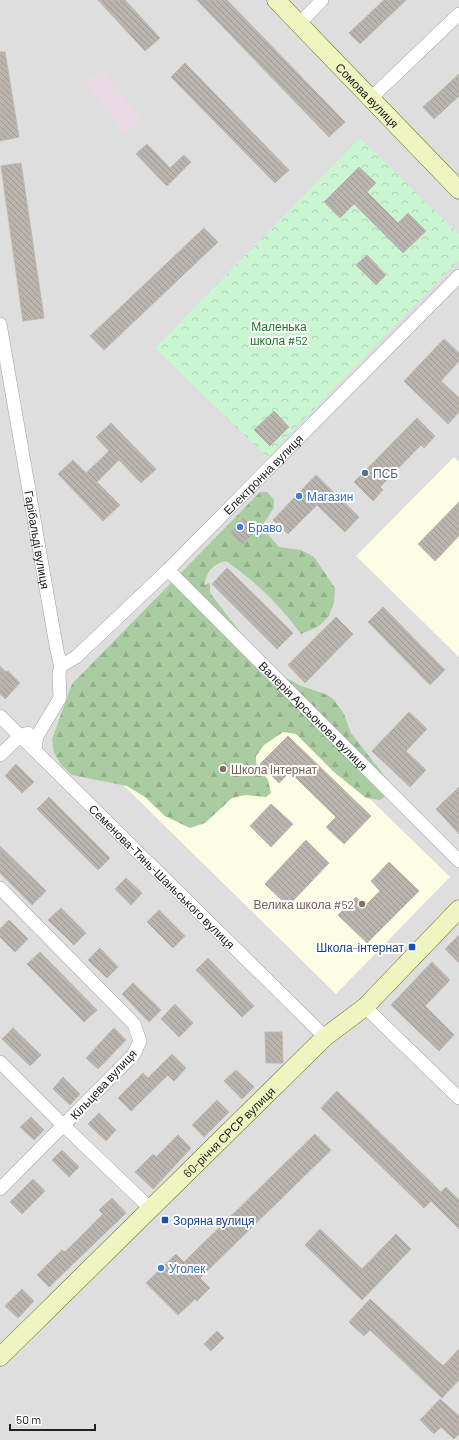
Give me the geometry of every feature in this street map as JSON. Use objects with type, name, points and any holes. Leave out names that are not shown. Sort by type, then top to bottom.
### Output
[{"type":"street","name":"Сомова вулиця","points":[[276,0],[300,23],[459,190]]},
{"type":"street","points":[[300,23],[322,0]]},
{"type":"street","points":[[371,98],[459,14]]},
{"type":"street","name":"Електронна вулиця","points":[[60,666],[76,657],[168,570],[459,276]]},
{"type":"street","name":"Гарібальді вулиця","points":[[0,324],[60,666],[60,698],[37,736],[35,749]]},
{"type":"street","name":"Валерія Арсьонова вулиця","points":[[168,570],[459,861]]},
{"type":"street","name":"Семенова-Тянь-Шаньського вулиця","points":[[0,716],[325,1037]]},
{"type":"street","points":[[0,755],[20,736],[42,729]]},
{"type":"street","name":"Кільцева вулиця","points":[[0,888],[134,1024],[140,1041],[134,1054],[0,1189]]},
{"type":"street","name":"60-річчя СРСР вулиця","points":[[0,1357],[325,1037],[365,1007],[459,909]]},
{"type":"street","points":[[365,1007],[459,1098]]},
{"type":"street","points":[[0,1062],[63,1125],[150,1208]]},
{"type":"shaded area","points":[[0,0],[459,0],[459,1440],[0,1440]]},
{"type":"shaded area","points":[[102,69],[142,120],[125,134],[84,82]]},
{"type":"shaded area","points":[[454,457],[459,462],[459,657],[356,556]]},
{"type":"shaded area","name":"Школа Інтернат","points":[[173,607],[450,877],[336,994],[60,723]]},
{"type":"green space","name":"Маленька школа #52","points":[[360,138],[459,234],[459,260],[267,457],[155,348]]},
{"type":"green space","points":[[260,492],[267,492],[274,500],[274,507],[263,525],[265,531],[279,547],[301,550],[314,557],[335,588],[334,602],[329,616],[319,626],[301,634],[266,594],[226,561],[217,564],[211,569],[204,585],[210,583],[210,593],[240,632],[279,674],[299,685],[332,698],[344,714],[351,733],[390,783],[386,796],[380,800],[366,798],[334,772],[296,734],[283,732],[264,745],[256,756],[256,763],[268,780],[271,793],[266,797],[245,795],[232,798],[205,823],[190,828],[165,816],[145,797],[127,786],[72,775],[62,766],[54,753],[52,739],[72,684]]},
{"type":"building","points":[[98,0],[125,0],[160,38],[145,51]]},
{"type":"building","points":[[197,0],[227,0],[345,122],[329,137]]},
{"type":"building","points":[[384,0],[406,0],[360,44],[349,33]]},
{"type":"building","points":[[0,52],[5,52],[19,137],[0,141]]},
{"type":"building","points":[[185,63],[289,170],[275,183],[171,77]]},
{"type":"building","points":[[459,74],[459,96],[434,119],[423,107]]},
{"type":"building","points":[[147,144],[170,168],[184,155],[191,162],[167,186],[136,154]]},
{"type":"building","points":[[21,163],[44,318],[23,321],[1,166]]},
{"type":"building","points":[[359,167],[376,183],[367,192],[398,223],[408,213],[426,231],[403,253],[354,204],[340,218],[324,202]]},
{"type":"building","points":[[204,228],[218,242],[104,350],[90,336]]},
{"type":"building","points":[[367,255],[386,275],[376,285],[356,265]]},
{"type":"building","points":[[444,339],[459,353],[459,361],[441,381],[459,398],[459,412],[448,424],[404,381]]},
{"type":"building","points":[[274,411],[289,427],[270,446],[254,430]]},
{"type":"building","points":[[417,418],[435,436],[424,448],[421,445],[380,487],[383,490],[373,501],[354,482]]},
{"type":"building","points":[[111,423],[156,469],[141,483],[119,460],[97,482],[120,505],[103,521],[58,474],[73,460],[86,473],[109,451],[96,437]]},
{"type":"building","points":[[316,475],[359,517],[345,532],[317,505],[288,534],[273,520]]},
{"type":"building","points":[[459,502],[459,536],[435,561],[418,544]]},
{"type":"building","points":[[243,518],[256,530],[242,545],[230,533]]},
{"type":"building","points":[[227,568],[293,633],[277,649],[212,584]]},
{"type":"building","points":[[383,607],[445,670],[430,685],[368,622]]},
{"type":"building","points":[[336,617],[353,634],[305,683],[288,665]]},
{"type":"building","points":[[0,666],[6,672],[8,671],[20,683],[5,699],[0,694]]},
{"type":"building","points":[[409,712],[427,729],[406,751],[426,770],[410,787],[372,751]]},
{"type":"building","points":[[288,736],[371,816],[344,844],[326,827],[336,817],[290,772],[279,783],[260,764]]},
{"type":"building","points":[[16,764],[34,782],[22,793],[5,776]]},
{"type":"building","points":[[459,787],[459,834],[436,809]]},
{"type":"building","points":[[49,797],[110,858],[98,870],[37,809]]},
{"type":"building","points":[[271,804],[293,824],[271,847],[250,826]]},
{"type":"building","points":[[306,840],[329,863],[288,906],[265,884]]},
{"type":"building","points":[[0,846],[46,891],[32,905],[0,873]]},
{"type":"building","points":[[389,862],[419,891],[367,943],[338,915],[356,897],[365,906],[380,891],[371,881]]},
{"type":"building","points":[[126,878],[142,893],[131,905],[115,889]]},
{"type":"building","points":[[61,908],[86,933],[74,945],[48,920]]},
{"type":"building","points":[[159,910],[185,936],[173,948],[147,922]]},
{"type":"building","points":[[9,920],[28,939],[15,952],[0,937],[0,929]]},
{"type":"building","points":[[459,935],[459,963],[445,949]]},
{"type":"building","points":[[100,948],[118,967],[107,978],[88,960]]},
{"type":"building","points":[[40,952],[97,1010],[84,1022],[27,964]]},
{"type":"building","points":[[208,958],[254,1006],[242,1017],[196,970]]},
{"type":"building","points":[[432,962],[450,980],[425,1006],[454,1035],[439,1051],[391,1005]]},
{"type":"building","points":[[133,983],[161,1010],[149,1022],[122,994]]},
{"type":"building","points":[[175,1004],[193,1023],[179,1037],[161,1019]]},
{"type":"building","points":[[13,1028],[41,1055],[30,1066],[2,1039]]},
{"type":"building","points":[[114,1028],[126,1040],[98,1069],[86,1058]]},
{"type":"building","points":[[265,1032],[282,1032],[283,1063],[266,1063]]},
{"type":"building","points":[[172,1054],[186,1068],[174,1081],[168,1075],[131,1111],[118,1098],[143,1073],[148,1078]]},
{"type":"building","points":[[236,1070],[254,1087],[242,1099],[224,1081]]},
{"type":"building","points":[[63,1077],[80,1094],[70,1105],[53,1089]]},
{"type":"building","points":[[337,1091],[441,1192],[446,1187],[459,1200],[459,1229],[431,1201],[424,1208],[321,1108]]},
{"type":"building","points":[[217,1100],[229,1112],[204,1137],[192,1125]]},
{"type":"building","points":[[99,1113],[116,1130],[106,1141],[88,1124]]},
{"type":"building","points":[[31,1117],[44,1130],[34,1140],[20,1127]]},
{"type":"building","points":[[315,1134],[331,1150],[200,1278],[210,1288],[197,1301],[195,1299],[178,1315],[146,1283],[176,1254],[184,1262]]},
{"type":"building","points":[[178,1135],[191,1148],[153,1189],[135,1172],[153,1154],[156,1157]]},
{"type":"building","points":[[62,1150],[79,1167],[69,1177],[52,1160]]},
{"type":"building","points":[[33,1179],[45,1191],[22,1214],[10,1202]]},
{"type":"building","points":[[112,1198],[126,1213],[49,1287],[37,1275],[62,1250],[65,1252],[103,1214],[99,1210]]},
{"type":"building","points":[[320,1229],[362,1269],[396,1234],[411,1249],[362,1300],[305,1245]]},
{"type":"building","points":[[22,1289],[34,1301],[18,1318],[5,1306]]},
{"type":"building","points":[[370,1299],[443,1366],[459,1349],[459,1380],[442,1398],[370,1330],[364,1336],[349,1322]]},
{"type":"building","points":[[217,1331],[224,1338],[211,1351],[204,1344]]},
{"type":"building","points":[[440,1399],[459,1416],[459,1434],[454,1439],[441,1427],[434,1434],[420,1420]]},
{"type":"place","name":"ПСБ","points":[[365,473]]},
{"type":"place","name":"Магазин","points":[[299,496]]},
{"type":"place","name":"Браво","points":[[240,527]]},
{"type":"place","name":"Школа Інтернат","points":[[223,769]]},
{"type":"place","name":"Велика школа #52","points":[[362,904]]},
{"type":"place","name":"Школа-інтернат","points":[[412,947]]},
{"type":"place","name":"Зоряна вулиця","points":[[165,1220]]},
{"type":"place","name":"Уголек","points":[[161,1268]]}]
